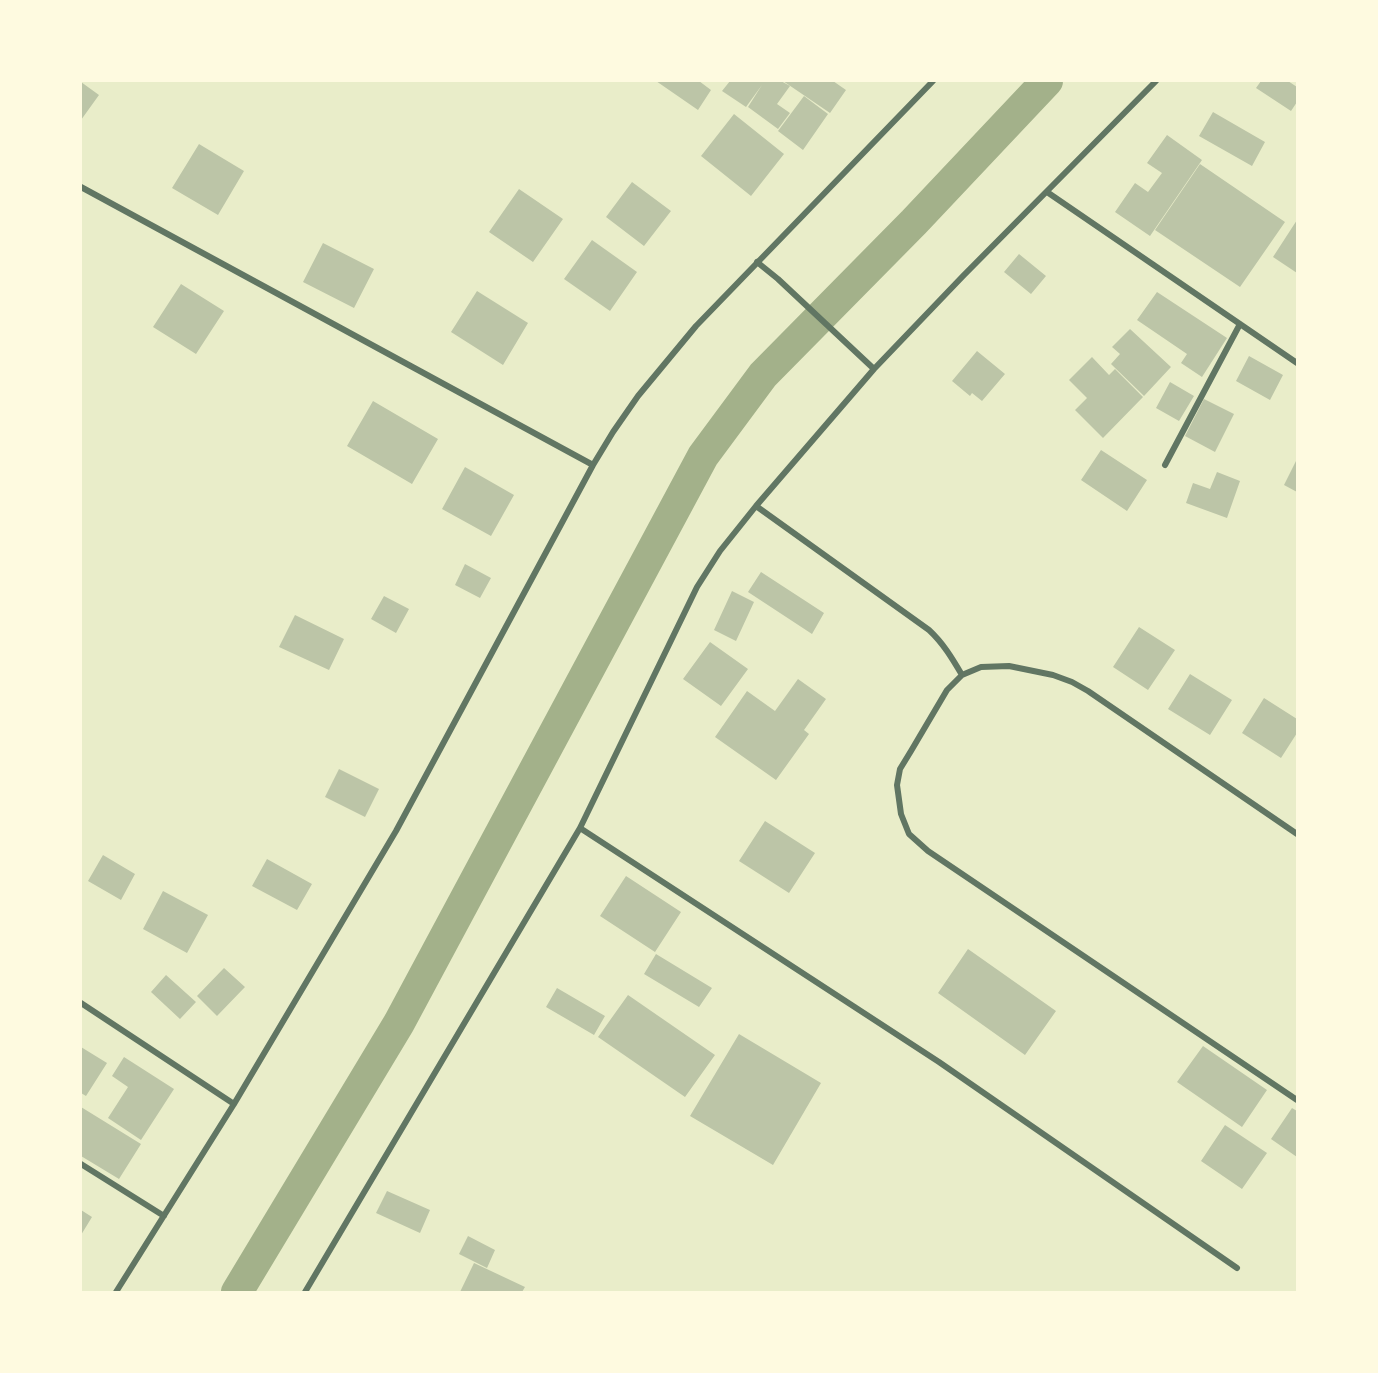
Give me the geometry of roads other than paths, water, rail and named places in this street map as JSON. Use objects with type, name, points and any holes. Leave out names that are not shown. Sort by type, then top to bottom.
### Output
[{"type":"street","points":[[116,1292],[234,1104],[396,831],[593,465],[613,432],[638,396],[696,326],[933,81]]},
{"type":"street","points":[[305,1292],[580,828],[697,587],[720,551],[874,369],[1156,81]]},
{"type":"street","points":[[81,187],[593,465]]},
{"type":"street","points":[[1047,192],[1297,363]]},
{"type":"street","points":[[757,262],[874,369]]},
{"type":"street","points":[[1165,465],[1240,324]]},
{"type":"street","points":[[756,506],[929,630],[950,653],[962,675]]},
{"type":"street","points":[[1297,834],[1088,691],[1072,682],[1044,673],[1009,666],[981,667],[962,675],[947,690],[900,770],[897,785],[901,814],[909,834],[928,851],[1297,1100]]},
{"type":"street","points":[[580,828],[939,1062],[1237,1268]]},
{"type":"street","points":[[81,1003],[234,1104]]},
{"type":"street","points":[[81,1164],[164,1216]]},
{"type":"waterway","points":[[237,1292],[399,1023],[703,456],[763,375],[914,222],[1047,81]]}]
